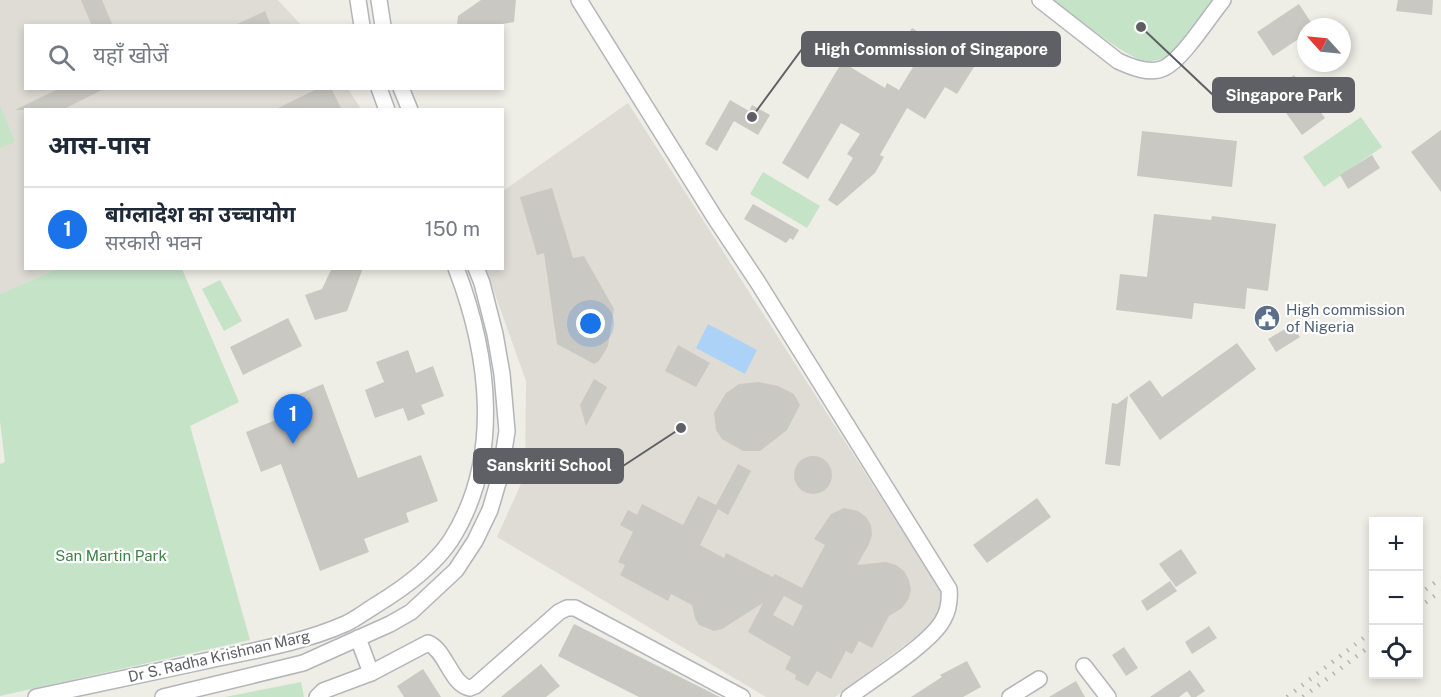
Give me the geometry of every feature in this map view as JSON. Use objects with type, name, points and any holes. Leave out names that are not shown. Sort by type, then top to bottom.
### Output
[{"type":"street","points":[[358,0],[362,24]]},
{"type":"street","points":[[379,0],[383,24]]},
{"type":"street","points":[[579,0],[715,218],[758,281],[949,589],[950,603],[944,619],[934,634],[849,697]]},
{"type":"street","points":[[1040,0],[1118,61],[1145,70],[1162,69],[1175,61],[1223,0]]},
{"type":"street","points":[[380,90],[386,108]]},
{"type":"street","points":[[402,90],[409,108]]},
{"type":"street","name":"Dr S. Radha Krishnan Marg","points":[[36,697],[296,641],[346,623],[402,588],[423,571],[450,541],[463,516],[478,481],[485,443],[486,399],[477,339],[457,270]]},
{"type":"street","points":[[463,288],[479,276]]},
{"type":"street","name":"Dr S. Radha Krishnan Marg","points":[[163,697],[303,663],[390,624],[411,612],[456,570],[475,541],[490,510],[500,477],[507,431],[500,364],[479,276]]},
{"type":"street","points":[[480,470],[500,477]]},
{"type":"street","points":[[317,697],[323,691],[371,673],[428,643],[436,647],[461,684],[470,688],[559,612],[567,608],[575,608],[742,697]]},
{"type":"street","points":[[358,638],[371,673]]},
{"type":"street","points":[[296,641],[303,663]]},
{"type":"street","points":[[1084,666],[1108,697]]},
{"type":"street","points":[[1010,697],[1039,680]]},
{"type":"shaded area","points":[[0,0],[278,0],[300,24],[24,24],[24,90],[349,90],[360,108],[24,108],[24,270],[55,270],[0,294]]},
{"type":"shaded area","points":[[628,103],[944,596],[932,625],[835,697],[766,697],[497,537],[525,475],[526,381],[486,270],[504,270],[504,190]]},
{"type":"green space","points":[[1054,0],[1212,0],[1169,56],[1146,61],[1113,44]]},
{"type":"green space","points":[[0,105],[15,142],[0,148]]},
{"type":"green space","points":[[1361,117],[1382,147],[1324,187],[1303,157]]},
{"type":"green space","points":[[763,172],[820,206],[807,228],[750,194]]},
{"type":"green space","name":"San Martin Park","points":[[55,270],[182,270],[239,402],[190,426],[250,640],[0,696],[0,464],[5,462],[0,421],[0,294]]},
{"type":"green space","points":[[220,280],[242,321],[224,331],[202,289]]},
{"type":"green space","points":[[301,682],[304,697],[225,697]]},
{"type":"water","points":[[708,324],[757,350],[745,374],[696,348]]},
{"type":"building","points":[[81,0],[102,0],[112,24],[91,24]]},
{"type":"building","points":[[481,0],[516,0],[514,22],[457,24],[458,16]]},
{"type":"building","points":[[1398,0],[1433,0],[1432,15],[1396,11]]},
{"type":"building","points":[[1299,4],[1308,18],[1297,18],[1297,40],[1273,56],[1257,32]]},
{"type":"building","points":[[265,11],[270,24],[237,24]]},
{"type":"building","points":[[912,28],[974,67],[957,94],[945,87],[925,119],[907,108],[880,155],[884,157],[875,173],[837,206],[828,200],[853,158],[847,154],[860,134],[841,123],[808,179],[782,163],[842,62],[885,88],[887,83],[899,90],[913,67],[895,55]]},
{"type":"building","points":[[1294,75],[1325,118],[1302,135],[1271,92]]},
{"type":"building","points":[[56,90],[102,90],[66,108],[15,110]]},
{"type":"building","points":[[315,90],[332,90],[341,108],[278,108]]},
{"type":"building","points":[[730,100],[749,111],[752,105],[770,115],[758,135],[734,121],[717,151],[705,144]]},
{"type":"building","points":[[1441,130],[1441,192],[1411,152]]},
{"type":"building","points":[[1142,131],[1237,141],[1232,187],[1137,176]]},
{"type":"building","points":[[1372,155],[1380,168],[1348,189],[1340,175]]},
{"type":"building","points":[[552,188],[573,258],[584,256],[614,309],[608,346],[599,361],[594,364],[557,344],[544,253],[537,255],[520,197]]},
{"type":"building","points":[[753,204],[799,230],[793,240],[790,238],[786,243],[744,219]]},
{"type":"building","points":[[1154,214],[1211,220],[1212,216],[1276,224],[1268,291],[1247,288],[1245,309],[1194,303],[1192,319],[1116,310],[1120,274],[1147,277]]},
{"type":"building","points":[[331,270],[362,270],[347,311],[315,320],[305,295],[322,289]]},
{"type":"building","points":[[288,318],[302,346],[243,375],[230,347]]},
{"type":"building","points":[[1292,325],[1300,337],[1276,352],[1268,339]]},
{"type":"building","points":[[1237,343],[1256,369],[1160,440],[1129,395],[1150,380],[1162,397]]},
{"type":"building","points":[[678,345],[710,363],[696,387],[665,371]]},
{"type":"building","points":[[408,350],[416,373],[433,366],[444,396],[421,405],[425,414],[408,421],[403,408],[375,418],[365,390],[384,382],[376,362]]},
{"type":"building","points":[[594,379],[607,387],[586,426],[580,405]]},
{"type":"building","points":[[759,382],[778,386],[794,394],[800,405],[787,430],[760,451],[743,451],[722,439],[716,430],[714,413],[726,393],[739,384]]},
{"type":"building","points":[[323,384],[358,478],[421,455],[438,501],[406,513],[409,522],[364,539],[369,552],[320,571],[281,464],[261,472],[246,432],[303,409],[297,395]]},
{"type":"building","points":[[1128,396],[1120,466],[1105,464],[1112,403],[1117,404]]},
{"type":"building","points":[[813,456],[827,461],[832,475],[827,489],[813,494],[799,489],[794,475],[799,461]]},
{"type":"building","points":[[738,464],[751,471],[728,515],[718,509],[700,545],[724,558],[726,553],[773,577],[775,574],[802,588],[825,545],[814,539],[831,514],[844,508],[858,511],[871,525],[872,535],[857,565],[886,562],[896,565],[904,571],[909,580],[911,590],[908,600],[902,608],[889,616],[872,648],[859,641],[852,654],[846,651],[831,679],[817,671],[808,686],[795,679],[796,675],[785,669],[791,657],[748,632],[763,603],[722,629],[714,631],[699,625],[692,605],[671,594],[668,601],[620,575],[625,565],[618,562],[633,532],[620,525],[628,510],[637,515],[642,504],[683,525],[698,496],[716,505]],"holes":[[[784,596],[803,606],[793,626],[773,615]]]},
{"type":"building","points":[[1037,498],[1051,517],[987,563],[973,545]]},
{"type":"building","points":[[1181,549],[1197,573],[1176,587],[1159,564]]},
{"type":"building","points":[[1170,581],[1177,591],[1147,611],[1141,601]]},
{"type":"building","points":[[574,624],[720,697],[639,697],[558,656]]},
{"type":"building","points":[[1209,626],[1217,638],[1192,654],[1185,642]]},
{"type":"building","points":[[1124,647],[1138,668],[1126,676],[1112,655]]},
{"type":"building","points":[[967,661],[981,687],[963,697],[911,697],[942,677],[940,675]]},
{"type":"building","points":[[541,664],[560,686],[546,697],[501,697]]},
{"type":"building","points":[[423,669],[441,697],[404,697],[397,686]]},
{"type":"building","points":[[1190,670],[1205,691],[1196,697],[1191,697],[1187,691],[1179,697],[1150,697]]},
{"type":"building","points":[[1076,681],[1085,697],[1049,697]]},
{"type":"railway","points":[[1423,591],[1441,578]]},
{"type":"railway","points":[[1423,604],[1441,591]]},
{"type":"railway","points":[[1287,697],[1369,634]]},
{"type":"railway","points":[[1303,697],[1369,647]]},
{"type":"place","name":"Singapore Park","points":[[1141,27]]},
{"type":"place","name":"High Commission of Singapore","points":[[752,117]]},
{"type":"place","name":"High commission of Nigeria","points":[[1267,318]]},
{"type":"place","name":"Sanskriti School","points":[[681,428]]},
{"type":"place","name":"बांग्लादेश का उच्चायोग","points":[[293,444]]}]
